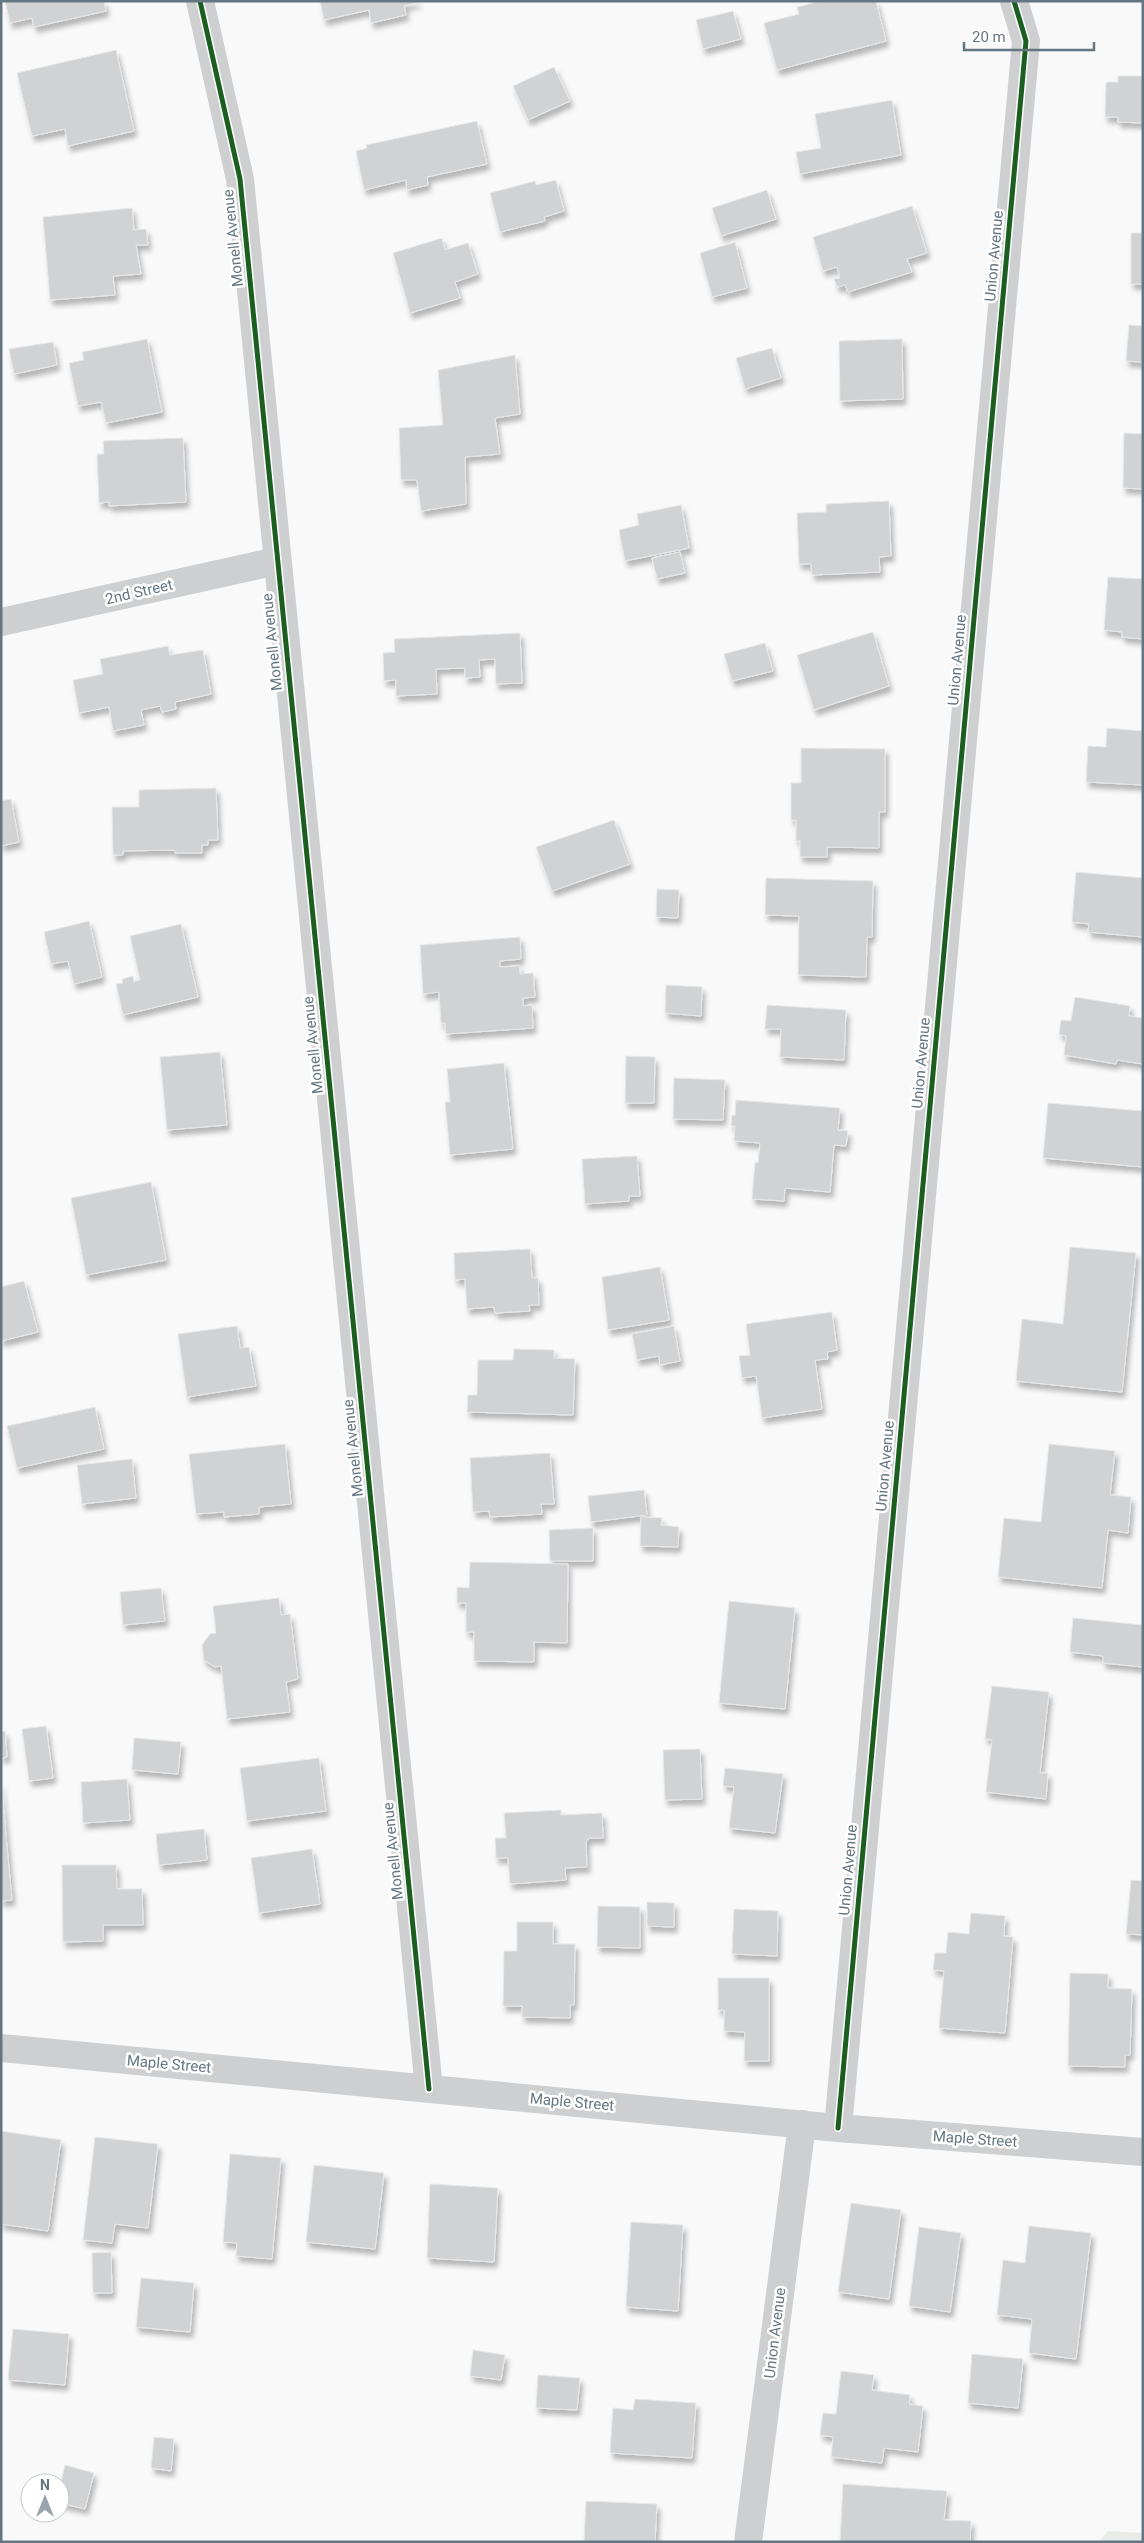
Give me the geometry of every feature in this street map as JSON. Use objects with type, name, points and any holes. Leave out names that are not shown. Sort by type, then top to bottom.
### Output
[{"type":"street","name":"Monell Avenue","points":[[200,1],[240,179],[429,2089]]},
{"type":"street","name":"Union Avenue","points":[[838,2128],[1026,41],[1014,1]]},
{"type":"street","name":"2nd Street","points":[[1,622],[277,561]]},
{"type":"street","name":"Maple Street","points":[[1,2048],[838,2128],[1143,2152]]},
{"type":"street","name":"Union Avenue","points":[[748,2542],[802,2124]]},
{"type":"shaded area","points":[[1108,2531],[1143,2533],[1143,2542],[1099,2542]]},
{"type":"building","points":[[5,1],[104,1],[106,11],[34,27],[32,18],[10,23]]},
{"type":"building","points":[[320,1],[418,2],[404,6],[406,15],[371,23],[369,10],[324,20]]},
{"type":"building","points":[[821,1],[876,1],[886,41],[777,70],[764,23],[799,14],[797,7]]},
{"type":"building","points":[[733,11],[741,39],[703,49],[696,20]]},
{"type":"building","points":[[116,50],[134,131],[68,146],[65,129],[32,136],[17,73]]},
{"type":"building","points":[[554,67],[570,101],[528,120],[513,86]]},
{"type":"building","points":[[1118,76],[1143,76],[1143,123],[1118,122],[1118,117],[1105,117],[1106,82],[1118,82]]},
{"type":"building","points":[[892,100],[901,155],[800,174],[796,152],[821,148],[815,114]]},
{"type":"building","points":[[477,121],[487,164],[427,177],[428,185],[407,190],[406,180],[364,190],[356,151],[367,148],[366,145]]},
{"type":"building","points":[[556,180],[564,211],[544,217],[545,221],[500,232],[490,193],[535,181],[536,185]]},
{"type":"building","points":[[767,190],[776,219],[721,236],[712,208]]},
{"type":"building","points":[[912,206],[927,253],[907,259],[912,272],[848,292],[845,285],[837,287],[834,279],[840,278],[837,267],[823,271],[813,237]]},
{"type":"building","points":[[132,208],[134,230],[146,229],[148,245],[136,245],[141,274],[113,276],[115,295],[50,300],[43,217]]},
{"type":"building","points":[[1131,233],[1143,233],[1143,284],[1131,284]]},
{"type":"building","points":[[442,238],[445,250],[468,243],[478,274],[455,282],[460,298],[410,313],[393,253]]},
{"type":"building","points":[[735,242],[747,288],[712,297],[700,253]]},
{"type":"building","points":[[1129,325],[1143,326],[1143,365],[1141,362],[1126,361]]},
{"type":"building","points":[[147,339],[162,412],[106,423],[101,402],[78,406],[69,363],[84,360],[82,352]]},
{"type":"building","points":[[902,339],[903,399],[840,401],[839,341]]},
{"type":"building","points":[[53,342],[57,365],[14,374],[9,349]]},
{"type":"building","points":[[772,348],[781,378],[745,389],[736,358]]},
{"type":"building","points":[[515,355],[520,414],[495,418],[500,454],[465,457],[466,504],[421,511],[417,480],[401,480],[399,428],[443,425],[438,370]]},
{"type":"building","points":[[1124,433],[1143,434],[1143,489],[1123,488]]},
{"type":"building","points":[[183,438],[186,502],[109,506],[109,502],[99,503],[97,454],[104,454],[103,441]]},
{"type":"building","points":[[889,501],[891,556],[879,557],[880,572],[812,575],[811,564],[799,564],[797,513],[826,512],[826,504]]},
{"type":"building","points":[[681,505],[689,548],[625,561],[619,530],[639,525],[637,514]]},
{"type":"building","points":[[680,552],[685,573],[657,579],[652,558]]},
{"type":"building","points":[[1108,577],[1143,579],[1143,639],[1122,637],[1122,632],[1104,630]]},
{"type":"building","points":[[873,632],[889,686],[814,710],[797,655]]},
{"type":"building","points":[[520,633],[522,683],[496,684],[495,659],[479,660],[480,677],[465,678],[465,668],[436,669],[437,694],[396,696],[396,680],[384,681],[383,653],[395,652],[394,639]]},
{"type":"building","points":[[765,643],[773,671],[732,681],[724,654]]},
{"type":"building","points":[[168,646],[170,655],[203,650],[211,694],[175,702],[176,709],[162,712],[160,706],[141,710],[144,725],[113,731],[109,707],[79,713],[73,680],[103,674],[100,659]]},
{"type":"building","points":[[1107,728],[1143,731],[1143,785],[1086,782],[1088,746],[1106,747]]},
{"type":"building","points":[[801,748],[885,749],[885,812],[879,812],[879,848],[827,847],[827,857],[800,857],[800,841],[796,841],[796,820],[791,820],[791,783],[801,783]]},
{"type":"building","points":[[216,788],[218,840],[208,840],[208,845],[202,845],[202,853],[175,853],[174,850],[123,851],[123,855],[113,855],[112,807],[139,807],[139,790]]},
{"type":"building","points":[[11,799],[19,842],[1,846],[1,801]]},
{"type":"building","points":[[614,820],[630,864],[552,891],[536,847]]},
{"type":"building","points":[[1076,872],[1143,878],[1143,937],[1088,932],[1089,924],[1072,922]]},
{"type":"building","points":[[766,878],[873,881],[872,937],[867,937],[866,977],[798,975],[799,916],[765,915]]},
{"type":"building","points":[[657,889],[679,890],[678,918],[656,917]]},
{"type":"building","points":[[89,921],[102,977],[74,984],[68,961],[51,964],[44,932]]},
{"type":"building","points":[[181,924],[198,997],[123,1015],[116,984],[123,983],[122,979],[133,976],[134,982],[140,980],[130,936]]},
{"type":"building","points":[[520,937],[521,959],[500,961],[500,967],[519,966],[520,974],[533,973],[535,997],[523,998],[523,1006],[532,1005],[533,1028],[446,1034],[445,1023],[441,1023],[439,992],[423,994],[420,945]]},
{"type":"building","points":[[666,985],[702,987],[701,1016],[665,1013]]},
{"type":"building","points":[[1075,997],[1130,1006],[1129,1016],[1143,1018],[1143,1064],[1117,1060],[1116,1064],[1064,1055],[1066,1036],[1059,1034],[1061,1020],[1071,1021]]},
{"type":"building","points":[[767,1005],[846,1010],[844,1060],[780,1057],[781,1029],[765,1029]]},
{"type":"building","points":[[220,1052],[227,1125],[167,1130],[160,1057]]},
{"type":"building","points":[[626,1056],[655,1057],[654,1103],[625,1103]]},
{"type":"building","points":[[504,1063],[513,1149],[450,1155],[445,1102],[450,1102],[447,1069]]},
{"type":"building","points":[[674,1078],[725,1080],[723,1120],[673,1119]]},
{"type":"building","points":[[736,1100],[840,1108],[838,1130],[848,1131],[846,1146],[834,1145],[830,1192],[785,1188],[784,1201],[752,1199],[755,1162],[758,1163],[760,1143],[734,1141],[735,1126],[731,1126],[732,1115],[735,1116]]},
{"type":"building","points":[[1048,1103],[1143,1111],[1143,1167],[1043,1158]]},
{"type":"building","points":[[637,1156],[640,1196],[629,1196],[629,1201],[585,1204],[582,1159]]},
{"type":"building","points":[[151,1182],[166,1260],[86,1275],[71,1198]]},
{"type":"building","points":[[1070,1247],[1136,1253],[1122,1392],[1016,1381],[1022,1319],[1063,1324]]},
{"type":"building","points":[[530,1249],[532,1278],[538,1278],[539,1305],[529,1305],[530,1311],[495,1313],[494,1307],[467,1309],[465,1279],[455,1280],[454,1253]]},
{"type":"building","points":[[660,1267],[669,1320],[608,1330],[602,1277]]},
{"type":"building","points":[[24,1281],[38,1332],[1,1341],[1,1287]]},
{"type":"building","points":[[832,1312],[837,1350],[827,1352],[828,1359],[815,1360],[822,1409],[762,1418],[756,1376],[742,1378],[739,1356],[750,1355],[746,1324]]},
{"type":"building","points":[[237,1326],[240,1348],[249,1347],[256,1386],[187,1397],[178,1334]]},
{"type":"building","points":[[674,1326],[680,1361],[660,1365],[659,1356],[637,1360],[632,1334]]},
{"type":"building","points":[[514,1349],[554,1350],[554,1358],[575,1359],[573,1415],[467,1412],[468,1395],[477,1395],[478,1360],[513,1360]]},
{"type":"building","points":[[95,1407],[104,1449],[17,1468],[7,1426]]},
{"type":"building","points":[[285,1444],[291,1504],[259,1507],[259,1514],[224,1517],[224,1512],[196,1514],[189,1454]]},
{"type":"building","points":[[1049,1444],[1115,1451],[1110,1495],[1131,1497],[1128,1533],[1108,1530],[1102,1588],[998,1577],[1004,1518],[1041,1522]]},
{"type":"building","points":[[550,1453],[554,1504],[541,1504],[542,1514],[490,1517],[489,1511],[473,1512],[470,1458]]},
{"type":"building","points":[[132,1459],[136,1498],[82,1504],[77,1465]]},
{"type":"building","points":[[644,1490],[647,1515],[591,1522],[588,1496]]},
{"type":"building","points":[[641,1517],[662,1518],[661,1525],[679,1527],[678,1547],[640,1546]]},
{"type":"building","points":[[593,1528],[593,1561],[550,1561],[549,1530]]},
{"type":"building","points":[[470,1562],[568,1564],[567,1643],[534,1642],[534,1662],[474,1661],[474,1632],[466,1632],[466,1603],[457,1603],[457,1587],[469,1588]]},
{"type":"building","points":[[161,1588],[165,1621],[123,1625],[120,1592]]},
{"type":"building","points":[[279,1598],[281,1615],[290,1614],[298,1679],[286,1682],[290,1712],[227,1719],[221,1666],[215,1667],[204,1660],[202,1645],[210,1634],[216,1633],[213,1606]]},
{"type":"building","points":[[729,1601],[795,1608],[785,1709],[719,1703]]},
{"type":"building","points":[[1073,1618],[1143,1625],[1143,1667],[1103,1663],[1103,1656],[1070,1652]]},
{"type":"building","points":[[992,1686],[1049,1692],[1040,1773],[1048,1773],[1046,1799],[986,1792],[992,1740],[985,1739]]},
{"type":"building","points":[[46,1726],[53,1778],[29,1781],[22,1729]]},
{"type":"building","points":[[5,1731],[7,1757],[1,1758],[1,1732]]},
{"type":"building","points":[[134,1738],[181,1742],[178,1774],[132,1770]]},
{"type":"building","points":[[700,1749],[702,1799],[665,1800],[663,1750]]},
{"type":"building","points":[[319,1758],[326,1811],[247,1821],[240,1768]]},
{"type":"building","points":[[725,1768],[783,1774],[775,1833],[729,1828],[734,1787],[723,1786]]},
{"type":"building","points":[[127,1779],[130,1820],[83,1823],[81,1782]]},
{"type":"building","points":[[1,1783],[12,1900],[1,1901]]},
{"type":"building","points":[[561,1810],[561,1815],[602,1813],[603,1838],[589,1838],[586,1842],[587,1867],[565,1868],[566,1880],[510,1884],[508,1858],[496,1858],[495,1838],[506,1838],[504,1813]]},
{"type":"building","points":[[204,1829],[207,1860],[159,1865],[156,1834]]},
{"type":"building","points":[[312,1849],[320,1904],[259,1913],[251,1858]]},
{"type":"building","points":[[62,1865],[116,1865],[117,1889],[142,1889],[143,1925],[103,1925],[103,1941],[63,1942]]},
{"type":"building","points":[[1131,1880],[1143,1881],[1143,1935],[1126,1934]]},
{"type":"building","points":[[647,1902],[674,1903],[674,1927],[647,1926]]},
{"type":"building","points":[[598,1906],[640,1907],[640,1948],[597,1947]]},
{"type":"building","points":[[734,1909],[778,1911],[777,1956],[732,1954]]},
{"type":"building","points":[[971,1913],[1005,1916],[1004,1936],[1013,1937],[1005,2033],[939,2028],[944,1971],[933,1970],[935,1953],[946,1953],[948,1932],[969,1934]]},
{"type":"building","points":[[517,1922],[553,1922],[553,1944],[575,1944],[574,2005],[570,2005],[570,2018],[522,2017],[522,2006],[503,2006],[504,1951],[517,1951]]},
{"type":"building","points":[[1070,1973],[1108,1974],[1108,1988],[1132,1989],[1130,2055],[1125,2055],[1125,2067],[1068,2066]]},
{"type":"building","points":[[718,1978],[769,1978],[769,2061],[744,2061],[745,2032],[724,2031],[724,2010],[718,2010]]},
{"type":"building","points":[[1,2131],[61,2140],[48,2231],[1,2224]]},
{"type":"building","points":[[95,2137],[158,2144],[148,2228],[115,2224],[112,2243],[83,2240]]},
{"type":"building","points":[[230,2154],[281,2158],[272,2259],[236,2256],[237,2243],[223,2242]]},
{"type":"building","points":[[314,2165],[384,2173],[375,2249],[306,2242]]},
{"type":"building","points":[[430,2184],[498,2188],[494,2262],[427,2258]]},
{"type":"building","points":[[851,2203],[901,2210],[889,2299],[838,2292]]},
{"type":"building","points":[[631,2222],[683,2225],[678,2311],[626,2307]]},
{"type":"building","points":[[1029,2226],[1091,2233],[1076,2359],[1029,2353],[1032,2319],[997,2315],[1003,2260],[1025,2263]]},
{"type":"building","points":[[919,2227],[961,2233],[950,2312],[909,2306]]},
{"type":"building","points":[[111,2252],[112,2293],[93,2293],[92,2253]]},
{"type":"building","points":[[141,2278],[194,2283],[190,2332],[136,2327]]},
{"type":"building","points":[[13,2329],[69,2334],[65,2385],[8,2380]]},
{"type":"building","points":[[473,2350],[505,2355],[501,2380],[470,2376]]},
{"type":"building","points":[[972,2354],[1023,2359],[1018,2408],[968,2403]]},
{"type":"building","points":[[841,2371],[874,2375],[872,2390],[910,2395],[909,2404],[923,2406],[918,2452],[884,2448],[882,2463],[831,2457],[833,2437],[820,2435],[823,2413],[836,2414]]},
{"type":"building","points":[[538,2375],[580,2378],[577,2410],[536,2408]]},
{"type":"building","points":[[635,2399],[696,2403],[692,2458],[610,2453],[613,2408],[633,2410]]},
{"type":"building","points":[[154,2437],[174,2439],[171,2471],[151,2468]]},
{"type":"building","points":[[65,2465],[94,2473],[85,2509],[70,2505],[70,2473],[63,2473]]},
{"type":"building","points":[[843,2484],[947,2491],[944,2520],[971,2521],[970,2542],[840,2542]]},
{"type":"building","points":[[586,2501],[657,2504],[655,2542],[584,2542]]},
{"type":"cycle path","points":[[200,1],[240,179],[429,2089]]},
{"type":"cycle path","points":[[838,2128],[1026,41],[1014,1]]}]
